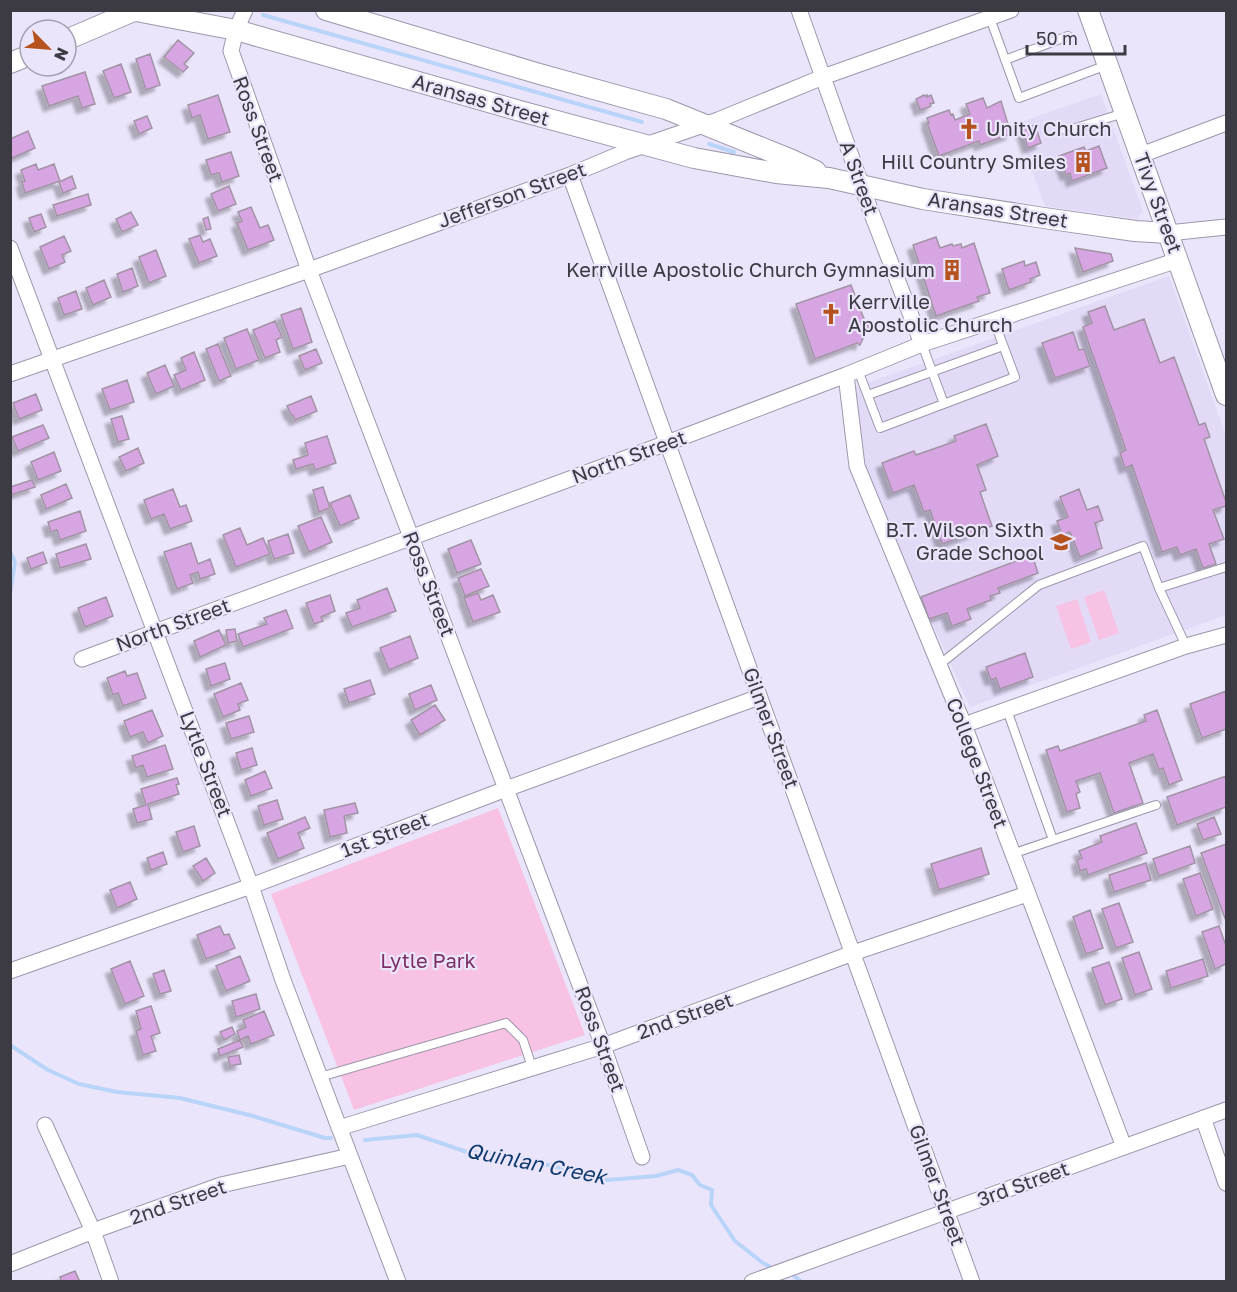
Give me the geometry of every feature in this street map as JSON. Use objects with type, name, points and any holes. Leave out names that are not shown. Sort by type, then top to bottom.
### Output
[{"type":"street","name":"Ross Street","points":[[245,10],[236,30],[231,51],[309,270],[603,1046],[642,1157]]},
{"type":"street","name":"Aransas Street","points":[[326,10],[666,110],[792,160],[829,178]]},
{"type":"street","name":"A Street","points":[[798,10],[922,344]]},
{"type":"street","name":"Jefferson Street","points":[[10,374],[309,270],[570,175],[625,152],[704,125],[823,77],[1011,10]]},
{"type":"street","name":"Tivy Street","points":[[1088,10],[1227,395]]},
{"type":"street","name":"Aransas Street","points":[[136,11],[236,30],[530,114],[706,160],[776,173],[829,178],[923,199],[1135,231],[1168,233]]},
{"type":"street","points":[[78,35],[136,11]]},
{"type":"street","points":[[1141,155],[1227,123]]},
{"type":"street","name":"Gilmer Street","points":[[570,175],[972,1281]]},
{"type":"street","points":[[1168,233],[1227,227]]},
{"type":"street","name":"Lytle Street","points":[[10,248],[251,886],[283,981],[398,1281]]},
{"type":"street","name":"North Street","points":[[82,659],[667,443],[922,344],[1178,260]]},
{"type":"street","name":"College Street","points":[[852,373],[857,466],[964,725],[1124,1147]]},
{"type":"street","points":[[964,725],[1186,646],[1227,635]]},
{"type":"street","name":"1st Street","points":[[10,971],[251,886],[506,789],[759,697]]},
{"type":"street","name":"2nd Street","points":[[339,1128],[603,1046],[853,953],[1027,894]]},
{"type":"street","name":"3rd Street","points":[[752,1281],[1227,1110]]},
{"type":"street","points":[[1203,1118],[1227,1183]]},
{"type":"street","points":[[45,1125],[93,1231],[111,1281]]},
{"type":"street","name":"2nd Street","points":[[10,1264],[93,1231],[221,1185],[350,1156]]},
{"type":"lane","points":[[990,18],[1019,98],[1107,64]]},
{"type":"lane","points":[[1005,60],[1068,36]]},
{"type":"lane","points":[[1066,131],[1125,112]]},
{"type":"lane","points":[[852,373],[868,395],[880,428],[1015,377],[994,321]]},
{"type":"lane","points":[[922,344],[944,404]]},
{"type":"lane","points":[[868,395],[1003,346]]},
{"type":"lane","points":[[938,666],[1039,585],[1143,546],[1159,588],[1186,646]]},
{"type":"lane","points":[[1159,588],[1227,567]]},
{"type":"lane","points":[[1006,710],[1053,840]]},
{"type":"lane","points":[[1012,854],[1156,805]]},
{"type":"lane","points":[[320,1077],[506,1023],[523,1040],[532,1067]]},
{"type":"shaded area","points":[[1101,94],[1143,211],[1137,219],[1045,206],[1015,124]]},
{"type":"shaded area","name":"B.T. Wilson Sixth Grade School","points":[[1169,276],[1226,436],[1226,615],[970,707],[862,468],[853,388]]},
{"type":"green space","points":[[1104,590],[1119,633],[1099,640],[1084,597]]},
{"type":"green space","points":[[1077,599],[1091,642],[1071,649],[1056,606]]},
{"type":"green space","name":"Lytle Park","points":[[498,808],[585,1035],[354,1110],[271,894]]},
{"type":"building","points":[[178,40],[194,53],[184,64],[188,67],[183,72],[164,57]]},
{"type":"building","points":[[150,54],[160,85],[146,90],[136,59]]},
{"type":"building","points":[[121,64],[131,92],[114,98],[103,71]]},
{"type":"building","points":[[85,72],[95,104],[82,108],[78,96],[49,106],[42,86],[67,78],[78,78],[78,74]]},
{"type":"building","points":[[218,95],[230,132],[208,139],[200,115],[192,118],[188,105]]},
{"type":"building","points":[[924,95],[927,97],[931,95],[934,103],[920,110],[916,99]]},
{"type":"building","name":"Unity Church","points":[[983,98],[987,108],[1001,101],[1011,134],[980,145],[979,141],[939,156],[927,118],[949,110],[955,120],[970,114],[966,104]]},
{"type":"building","points":[[147,116],[152,128],[139,134],[134,121]]},
{"type":"building","points":[[1035,125],[1041,143],[1028,148],[1022,130]]},
{"type":"building","points":[[28,131],[35,148],[10,159],[10,139]]},
{"type":"building","name":"Hill Country Smiles","points":[[1099,146],[1107,168],[1072,181],[1070,173],[1066,175],[1059,156],[1084,147],[1086,151]]},
{"type":"building","points":[[231,152],[239,176],[222,182],[219,173],[211,175],[206,160]]},
{"type":"building","points":[[36,164],[38,170],[54,164],[60,181],[25,193],[22,182],[25,181],[21,170]]},
{"type":"building","points":[[72,176],[76,188],[63,193],[59,182]]},
{"type":"building","points":[[229,186],[236,204],[218,211],[211,194]]},
{"type":"building","points":[[88,194],[91,205],[57,216],[53,205]]},
{"type":"building","points":[[251,207],[260,228],[268,225],[274,240],[248,250],[237,223],[242,221],[238,212]]},
{"type":"building","points":[[131,212],[138,225],[122,232],[116,219]]},
{"type":"building","points":[[41,214],[46,227],[34,232],[29,218]]},
{"type":"building","points":[[208,217],[211,229],[206,230],[203,219]]},
{"type":"building","points":[[200,235],[203,242],[210,239],[217,256],[199,263],[189,239]]},
{"type":"building","points":[[64,236],[71,251],[62,255],[65,262],[49,269],[40,247]]},
{"type":"building","name":"Kerrville Apostolic Church Gymnasium","points":[[936,237],[940,248],[961,244],[962,248],[974,243],[990,293],[977,297],[979,301],[936,316],[913,245]]},
{"type":"building","points":[[1075,248],[1111,254],[1113,261],[1083,272]]},
{"type":"building","points":[[156,250],[166,276],[149,283],[139,257]]},
{"type":"building","points":[[1024,261],[1025,266],[1036,262],[1040,275],[1030,279],[1031,282],[1009,290],[1002,269]]},
{"type":"building","points":[[132,268],[138,286],[123,292],[117,274]]},
{"type":"building","points":[[104,280],[111,297],[93,305],[86,288]]},
{"type":"building","name":"Kerrville Apostolic Church","points":[[851,285],[866,324],[869,326],[860,345],[857,343],[815,359],[796,304]]},
{"type":"building","points":[[76,291],[82,309],[64,315],[58,298]]},
{"type":"building","points":[[1105,306],[1114,330],[1144,319],[1160,363],[1174,357],[1199,425],[1205,423],[1210,437],[1204,439],[1226,502],[1226,506],[1213,510],[1224,539],[1209,544],[1216,564],[1203,568],[1196,549],[1180,555],[1177,547],[1162,552],[1132,465],[1125,468],[1120,453],[1126,450],[1083,327],[1092,323],[1088,312]]},
{"type":"building","points":[[301,308],[312,342],[293,349],[281,315]]},
{"type":"building","points":[[275,321],[282,337],[276,340],[280,352],[265,358],[253,330]]},
{"type":"building","points":[[247,329],[259,360],[236,369],[224,338]]},
{"type":"building","points":[[1073,332],[1079,350],[1084,349],[1090,366],[1055,378],[1042,343]]},
{"type":"building","points":[[218,344],[231,376],[219,381],[206,349]]},
{"type":"building","points":[[316,349],[322,363],[305,370],[299,356]]},
{"type":"building","points":[[194,352],[205,380],[181,390],[174,375],[186,370],[181,358]]},
{"type":"building","points":[[165,365],[174,386],[156,394],[147,373]]},
{"type":"building","points":[[127,380],[134,402],[110,410],[102,389]]},
{"type":"building","points":[[36,394],[42,410],[19,419],[13,403]]},
{"type":"building","points":[[311,396],[317,411],[295,420],[287,406]]},
{"type":"building","points":[[122,416],[129,439],[118,442],[111,419]]},
{"type":"building","points":[[986,424],[998,456],[977,465],[986,490],[980,492],[992,526],[942,544],[930,510],[924,512],[914,485],[893,493],[882,463],[914,451],[916,455],[956,441],[954,436]]},
{"type":"building","points":[[43,425],[49,438],[18,451],[12,437]]},
{"type":"building","points":[[327,436],[336,463],[315,470],[313,464],[296,469],[293,460],[308,455],[305,443]]},
{"type":"building","points":[[138,448],[144,463],[126,471],[119,457]]},
{"type":"building","points":[[54,452],[61,471],[38,480],[31,462]]},
{"type":"building","points":[[32,480],[35,487],[11,495],[10,487]]},
{"type":"building","points":[[66,484],[72,498],[46,509],[41,495]]},
{"type":"building","points":[[323,487],[330,508],[319,512],[313,490]]},
{"type":"building","points":[[173,489],[180,507],[186,505],[192,521],[170,529],[164,514],[151,519],[144,500]]},
{"type":"building","points":[[1079,489],[1087,510],[1098,506],[1103,520],[1095,523],[1102,548],[1080,557],[1070,532],[1062,535],[1057,521],[1068,517],[1060,497]]},
{"type":"building","points":[[350,495],[359,518],[340,526],[330,503]]},
{"type":"building","points":[[80,511],[86,531],[60,540],[57,530],[51,532],[48,522]]},
{"type":"building","points":[[321,517],[332,542],[309,552],[298,526]]},
{"type":"building","points":[[240,528],[247,545],[263,538],[270,554],[236,567],[223,535]]},
{"type":"building","points":[[288,534],[294,553],[274,559],[268,541]]},
{"type":"building","points":[[471,540],[481,564],[457,573],[448,549]]},
{"type":"building","points":[[191,543],[198,564],[210,559],[215,574],[200,579],[198,572],[190,575],[193,583],[177,589],[164,552]]},
{"type":"building","points":[[86,544],[91,559],[60,568],[56,554]]},
{"type":"building","points":[[43,552],[47,563],[31,569],[27,558]]},
{"type":"building","points":[[1032,555],[1038,573],[998,588],[1000,593],[990,596],[991,600],[967,609],[971,619],[952,626],[947,613],[929,619],[921,597]]},
{"type":"building","points":[[481,569],[489,586],[465,596],[458,578]]},
{"type":"building","points":[[387,588],[396,611],[352,627],[346,613],[360,608],[357,600]]},
{"type":"building","points":[[478,593],[481,600],[493,595],[500,612],[473,622],[464,598]]},
{"type":"building","points":[[330,595],[335,611],[321,617],[323,621],[314,624],[306,603]]},
{"type":"building","points":[[106,597],[113,616],[85,627],[78,608]]},
{"type":"building","points":[[286,610],[293,628],[243,647],[238,634],[267,624],[264,618]]},
{"type":"building","points":[[235,629],[237,641],[228,643],[226,630]]},
{"type":"building","points":[[219,630],[226,645],[200,657],[194,641]]},
{"type":"building","points":[[410,636],[418,658],[389,670],[380,648]]},
{"type":"building","points":[[1025,653],[1033,677],[1000,689],[996,678],[991,680],[986,667]]},
{"type":"building","points":[[225,663],[230,679],[211,686],[206,669]]},
{"type":"building","points":[[125,671],[127,676],[137,673],[146,698],[123,706],[118,693],[113,695],[107,678]]},
{"type":"building","points":[[370,680],[375,694],[349,703],[344,689]]},
{"type":"building","points":[[241,683],[248,700],[238,704],[240,710],[223,717],[214,694]]},
{"type":"building","points":[[431,685],[437,700],[415,710],[409,694]]},
{"type":"building","points":[[1226,691],[1226,729],[1202,738],[1190,704]]},
{"type":"building","points":[[435,705],[445,720],[420,735],[411,720]]},
{"type":"building","points":[[152,710],[163,736],[148,743],[143,732],[130,737],[124,721]]},
{"type":"building","points":[[1157,710],[1182,780],[1169,785],[1163,768],[1159,770],[1153,754],[1129,763],[1143,803],[1114,813],[1100,773],[1076,781],[1080,792],[1076,794],[1080,808],[1067,812],[1046,750],[1058,746],[1060,751],[1146,721],[1144,715]]},
{"type":"building","points":[[249,716],[254,732],[231,739],[226,723]]},
{"type":"building","points":[[165,745],[173,769],[147,777],[143,765],[136,768],[132,756]]},
{"type":"building","points":[[252,748],[257,765],[241,770],[236,753]]},
{"type":"building","points":[[265,771],[272,788],[251,796],[245,780]]},
{"type":"building","points":[[1226,776],[1226,807],[1177,825],[1167,797]]},
{"type":"building","points":[[177,778],[179,784],[176,785],[179,794],[148,804],[152,819],[137,823],[133,809],[146,805],[141,789]]},
{"type":"building","points":[[277,800],[283,819],[264,825],[258,806]]},
{"type":"building","points":[[355,803],[358,813],[344,816],[347,833],[330,837],[324,810]]},
{"type":"building","points":[[305,817],[310,828],[298,833],[304,848],[278,859],[267,833]]},
{"type":"building","points":[[1214,817],[1221,834],[1203,840],[1197,824]]},
{"type":"building","points":[[1136,823],[1147,853],[1088,875],[1086,869],[1080,871],[1077,860],[1082,858],[1079,851],[1102,842],[1100,836]]},
{"type":"building","points":[[194,826],[200,846],[183,852],[176,832]]},
{"type":"building","points":[[1226,844],[1226,921],[1201,853]]},
{"type":"building","points":[[1190,846],[1195,863],[1159,876],[1153,859]]},
{"type":"building","points":[[981,848],[989,874],[939,890],[931,864]]},
{"type":"building","points":[[163,852],[167,864],[151,870],[147,858]]},
{"type":"building","points":[[206,858],[215,873],[203,881],[193,866]]},
{"type":"building","points":[[1146,863],[1151,880],[1114,892],[1109,875]]},
{"type":"building","points":[[1200,873],[1213,909],[1196,916],[1183,879]]},
{"type":"building","points":[[130,882],[137,899],[117,908],[110,890]]},
{"type":"building","points":[[1119,903],[1133,942],[1116,948],[1102,909]]},
{"type":"building","points":[[1090,910],[1103,948],[1086,954],[1073,917]]},
{"type":"building","points":[[220,926],[224,935],[229,934],[235,948],[206,959],[197,935]]},
{"type":"building","points":[[1219,926],[1226,946],[1226,964],[1215,969],[1202,932]]},
{"type":"building","points":[[1139,952],[1152,989],[1135,995],[1122,958]]},
{"type":"building","points":[[240,956],[250,981],[226,991],[216,966]]},
{"type":"building","points":[[1203,959],[1208,976],[1171,988],[1166,971]]},
{"type":"building","points":[[130,961],[144,996],[125,1004],[111,969]]},
{"type":"building","points":[[1109,962],[1122,999],[1105,1005],[1092,968]]},
{"type":"building","points":[[164,970],[171,991],[160,994],[153,974]]},
{"type":"building","points":[[256,994],[260,1009],[236,1017],[232,1001]]},
{"type":"building","points":[[151,1006],[160,1033],[151,1036],[156,1051],[143,1055],[136,1031],[141,1029],[136,1011]]},
{"type":"building","points":[[264,1011],[274,1035],[251,1044],[248,1036],[240,1040],[237,1031],[246,1027],[243,1020]]},
{"type":"building","points":[[232,1027],[235,1034],[224,1040],[220,1032]]},
{"type":"building","points":[[240,1040],[243,1047],[220,1056],[218,1049]]},
{"type":"building","points":[[239,1055],[241,1064],[230,1066],[228,1057]]},
{"type":"building","points":[[75,1271],[80,1282],[62,1282],[60,1277]]},
{"type":"waterway","points":[[263,15],[642,122]]},
{"type":"waterway","points":[[709,144],[734,152]]},
{"type":"waterway","name":"Quinlan Creek","points":[[10,551],[15,562],[10,594]]},
{"type":"waterway","name":"Quinlan Creek","points":[[10,1045],[48,1070],[79,1084],[117,1092],[180,1098],[331,1138]]},
{"type":"waterway","name":"Quinlan Creek","points":[[365,1140],[417,1135],[467,1152],[505,1154],[607,1180],[656,1176],[678,1170],[692,1175],[700,1185],[712,1190],[711,1205],[735,1241],[769,1266]]},
{"type":"waterway","name":"Quinlan Creek","points":[[794,1276],[802,1282]]},
{"type":"place","name":"Unity Church","points":[[969,129]]},
{"type":"place","name":"Hill Country Smiles","points":[[1083,162]]},
{"type":"place","name":"Kerrville Apostolic Church Gymnasium","points":[[952,270]]},
{"type":"place","name":"Kerrville Apostolic Church","points":[[831,314]]},
{"type":"place","name":"B.T. Wilson Sixth Grade School","points":[[1061,542]]}]
